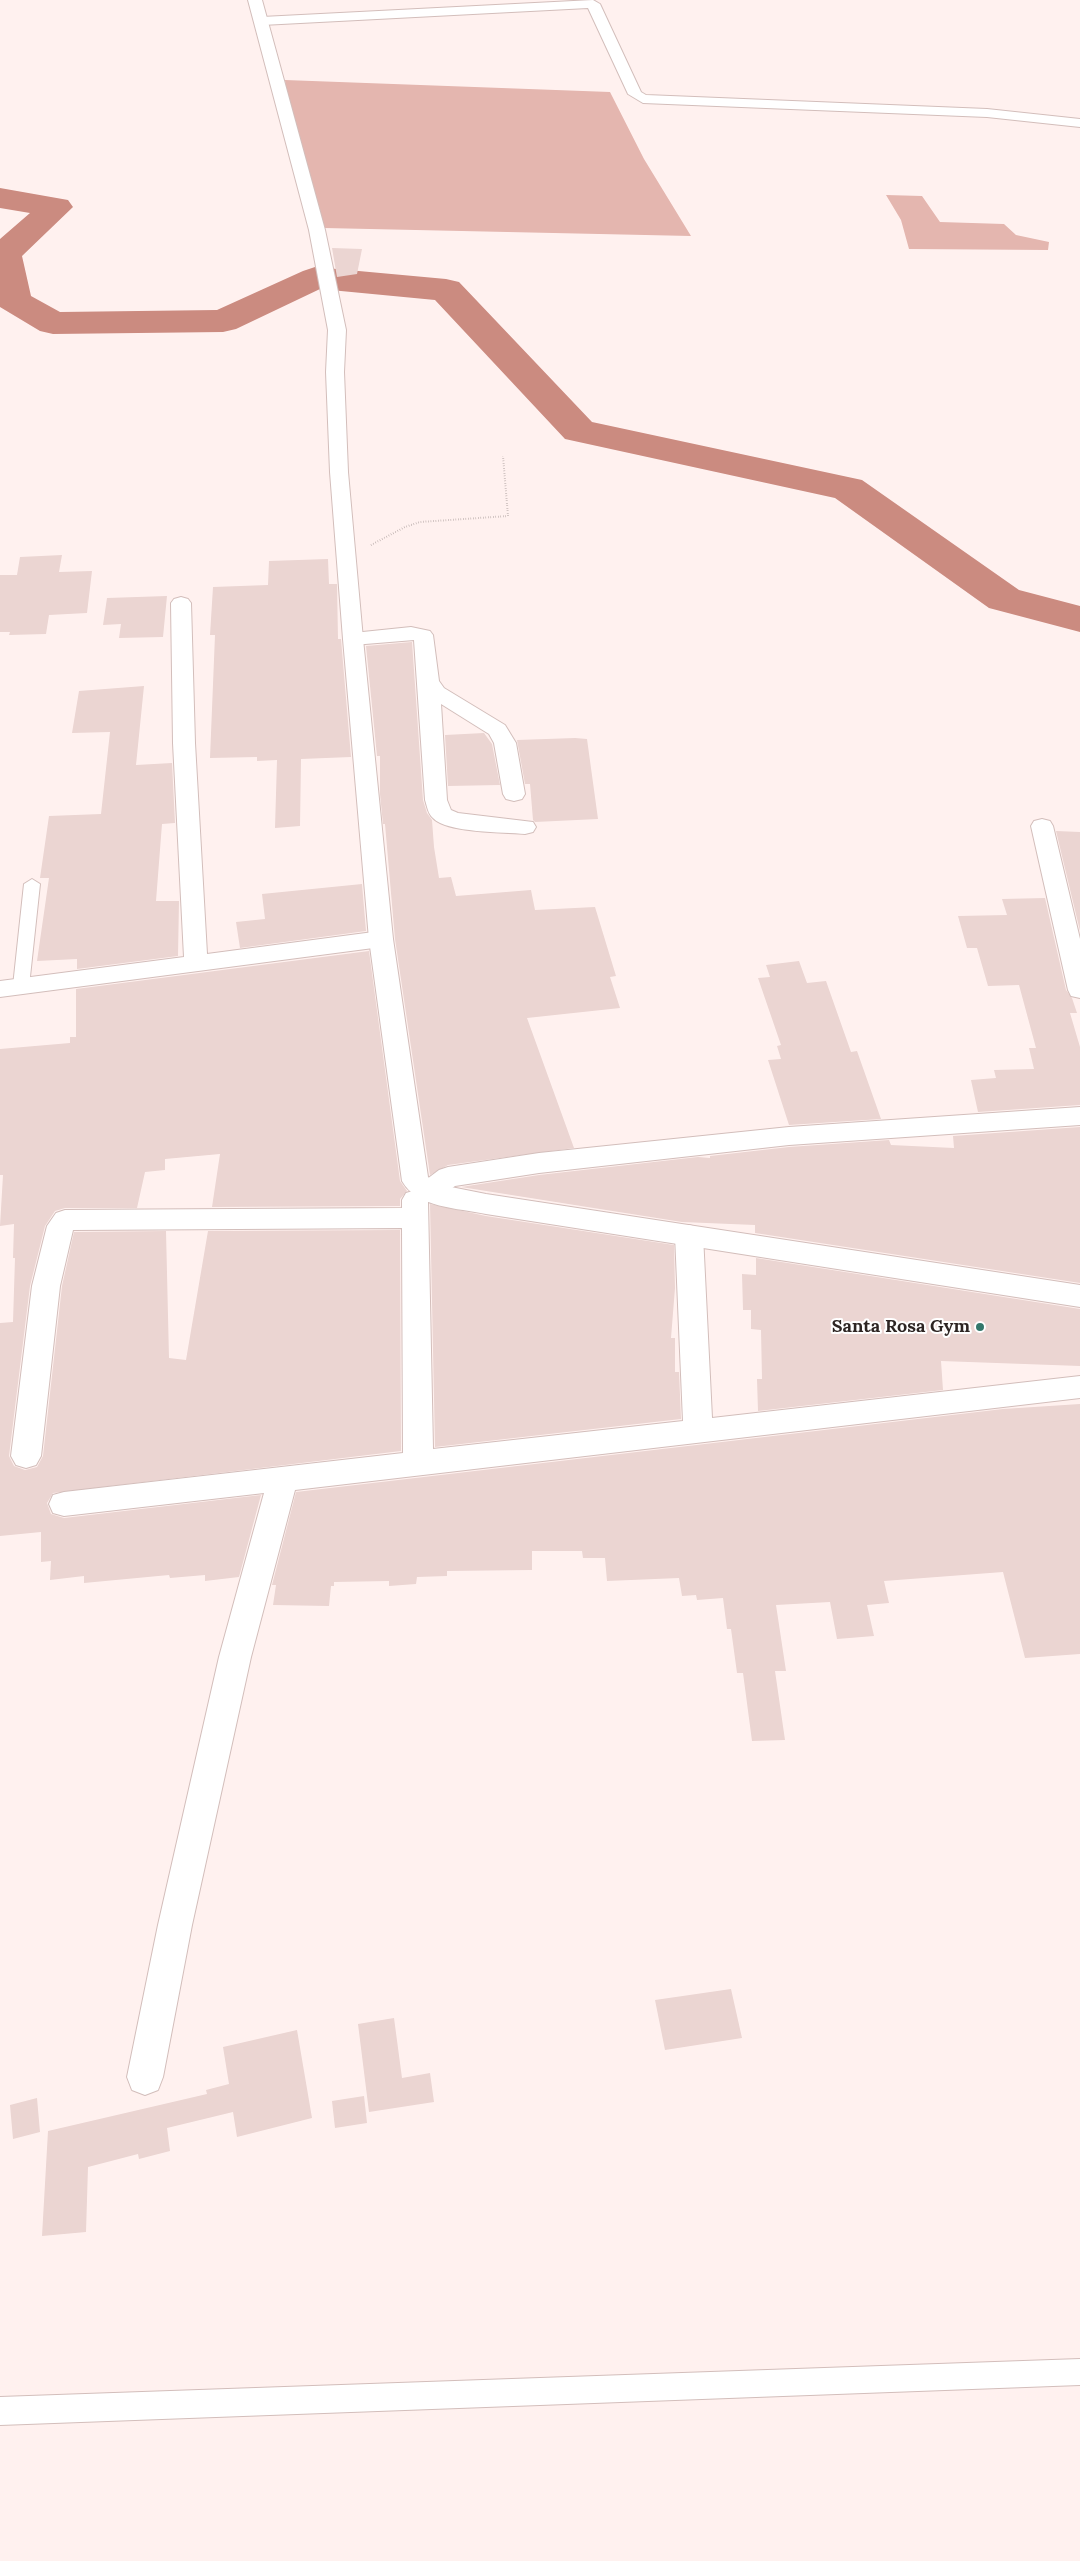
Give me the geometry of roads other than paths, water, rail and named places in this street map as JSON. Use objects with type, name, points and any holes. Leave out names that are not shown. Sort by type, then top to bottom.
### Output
[{"type":"street","points":[[255,0],[262,21],[281,104],[317,230],[337,330],[335,372],[346,549],[381,939],[422,1186],[415,1218],[418,1464]]},
{"type":"street","points":[[262,21],[593,4],[635,94],[643,100],[987,113],[1080,123]]},
{"type":"street","points":[[181,603],[184,743],[196,963]]},
{"type":"street","points":[[353,639],[411,633],[423,636],[426,641],[436,800],[441,814],[453,820],[525,827]]},
{"type":"street","points":[[429,681],[436,692],[497,730],[505,743],[514,794]]},
{"type":"street","points":[[1042,826],[1080,990]]},
{"type":"street","points":[[10,988],[381,939]]},
{"type":"street","points":[[422,1186],[448,1177],[558,1161],[789,1136],[1080,1116]]},
{"type":"street","points":[[422,1186],[486,1204],[1080,1296]]},
{"type":"street","points":[[26,1456],[46,1286],[60,1226],[65,1220],[415,1218]]},
{"type":"street","points":[[689,1235],[698,1432]]},
{"type":"street","points":[[64,1504],[1080,1387]]},
{"type":"street","points":[[145,2076],[175,1925],[235,1657],[283,1479]]},
{"type":"lane","points":[[10,988],[32,884]]},
{"type":"lane","points":[[0,2410],[1080,2372]]},
{"type":"waterway","points":[[0,198],[56,207],[4,254],[14,301],[53,323],[223,321],[315,278],[446,290],[579,431],[848,489],[1004,599],[1080,619]]},
{"type":"place","name":"Santa Rosa Gym","points":[[980,1327]]}]
